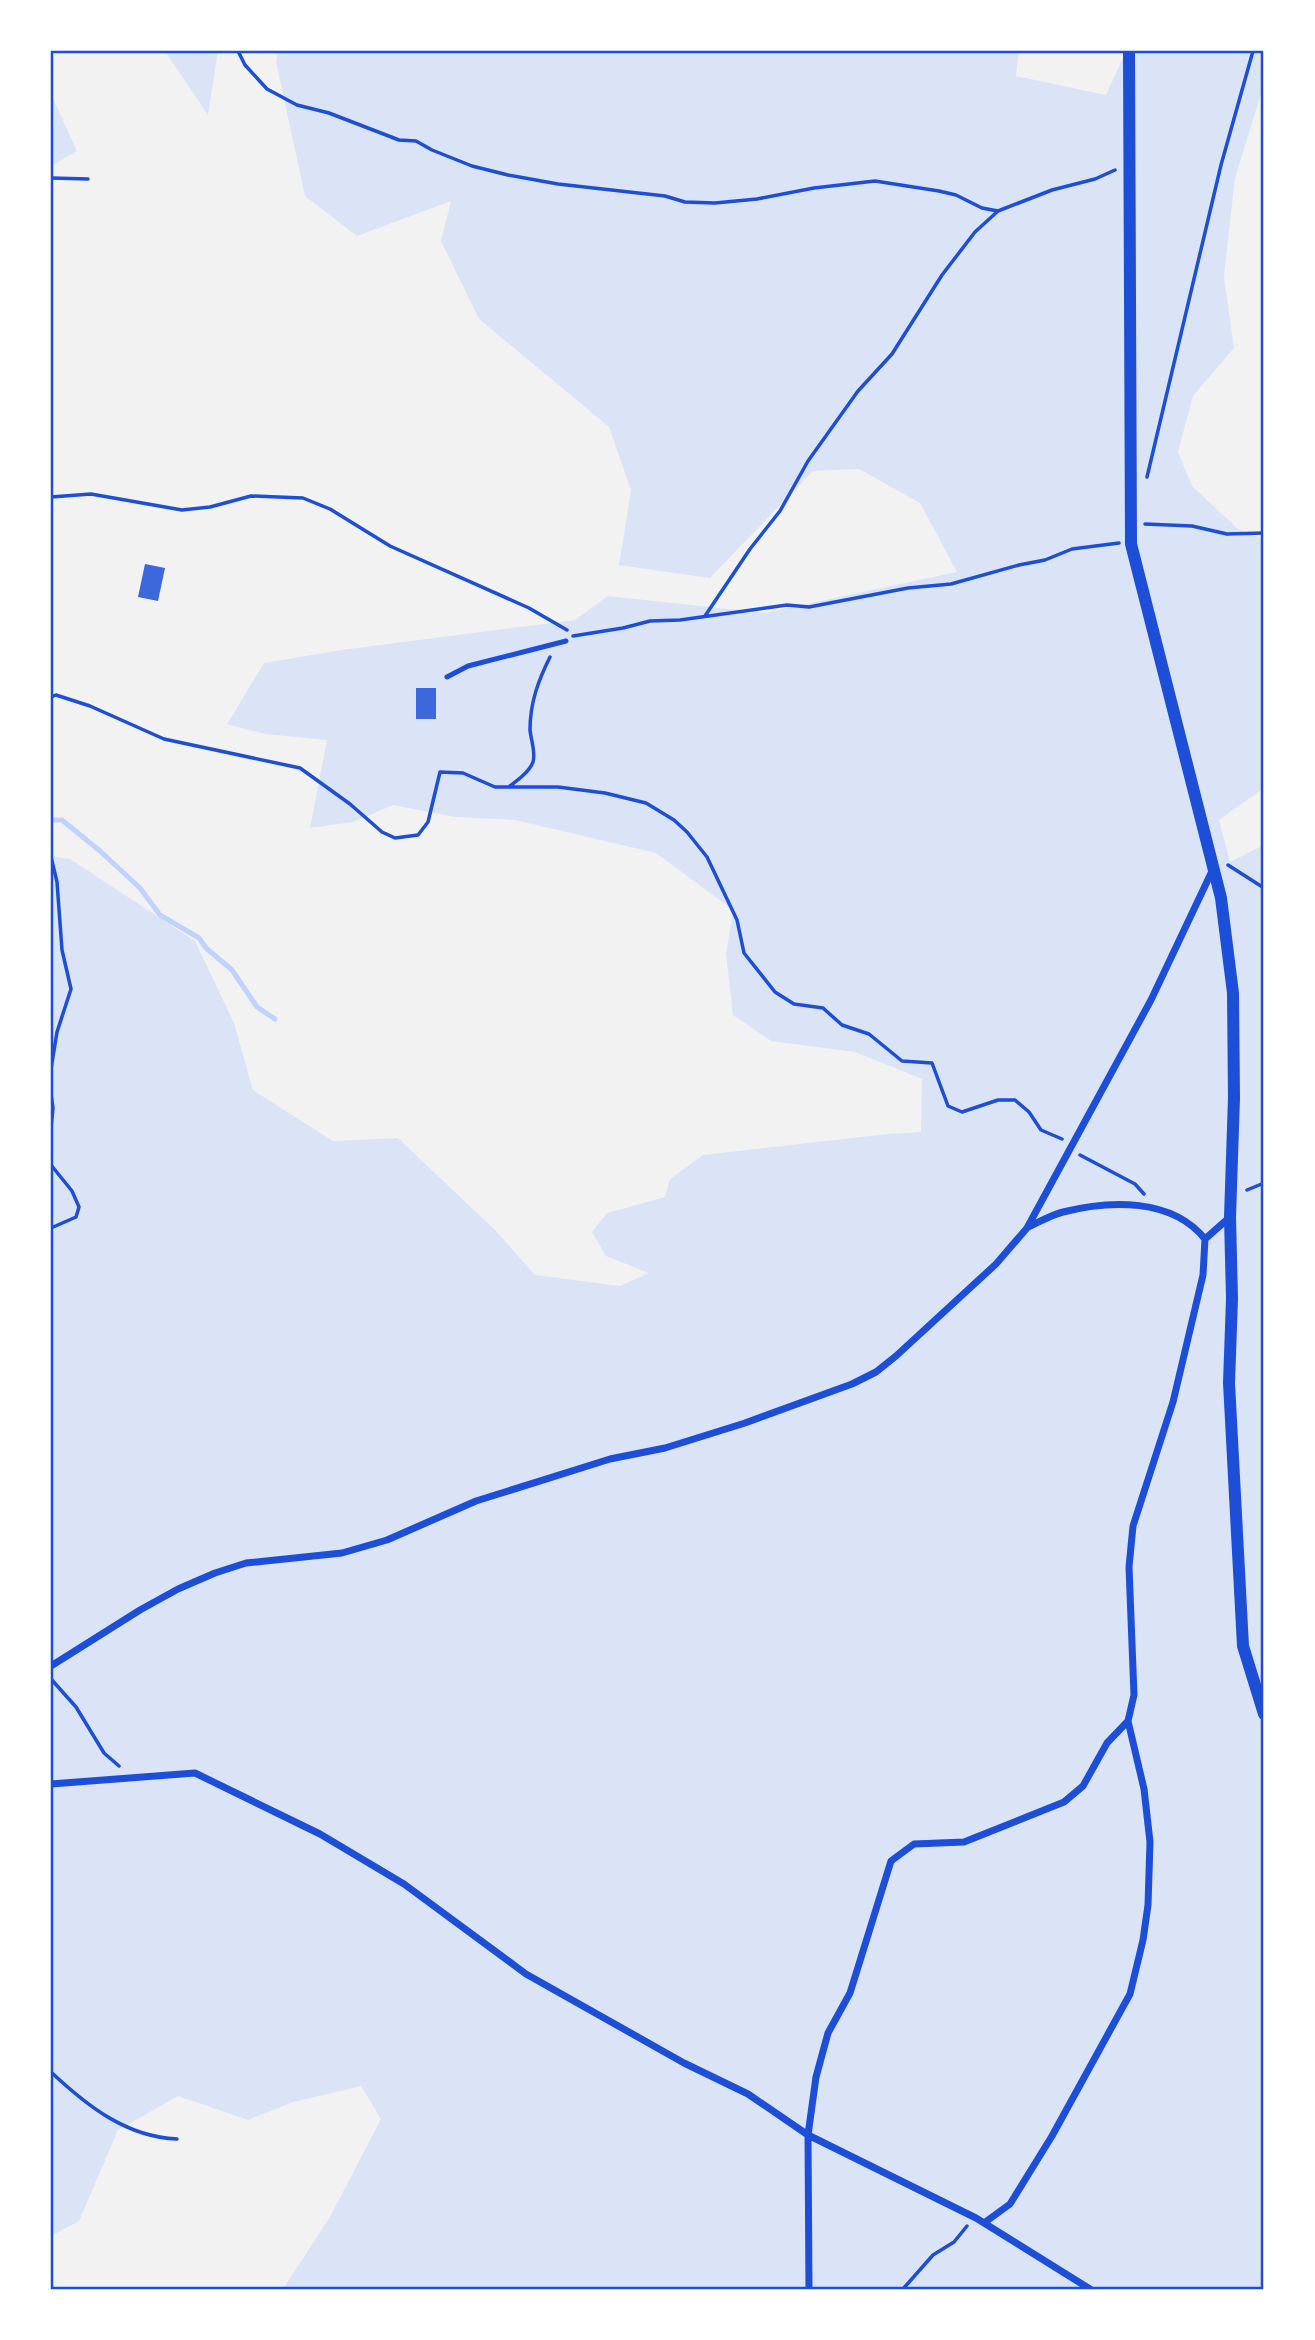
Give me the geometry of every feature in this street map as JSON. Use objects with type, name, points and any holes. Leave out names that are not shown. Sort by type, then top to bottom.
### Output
[{"type":"street","points":[[1129,51],[1131,544],[1221,898],[1233,993],[1234,1098],[1230,1217],[1232,1299],[1229,1383],[1243,1646],[1264,1714]]},
{"type":"street","points":[[51,1666],[140,1610],[215,1573],[246,1563],[342,1553],[387,1540],[476,1502],[610,1459],[665,1448],[745,1423],[852,1384],[876,1371],[896,1356],[996,1264],[1027,1228],[1151,1000],[1213,869]]},
{"type":"street","points":[[980,2220],[1010,2204],[1052,2136],[1130,1994],[1143,1940],[1148,1905],[1150,1842],[1144,1789],[1128,1721],[1134,1695],[1129,1567],[1133,1526],[1173,1402],[1203,1275],[1205,1239],[1194,1225],[1146,1205],[1105,1206],[1062,1212],[1027,1228]]},
{"type":"street","points":[[1205,1239],[1230,1217]]},
{"type":"street","points":[[809,2289],[808,2135],[816,2077],[828,2034],[849,1993],[891,1861],[914,1844],[964,1842],[1064,1802],[1083,1786],[1107,1743],[1128,1721]]},
{"type":"street","points":[[51,1784],[195,1773],[320,1834],[404,1884],[526,1974],[684,2063],[748,2094],[808,2135],[980,2220],[1090,2289]]},
{"type":"lane","points":[[447,677],[468,666],[566,641]]},
{"type":"path","points":[[238,51],[245,65],[267,89],[298,105],[329,113],[399,140],[416,141],[472,166],[508,175],[558,184],[665,196],[685,202],[715,203],[874,181],[956,195],[982,208],[998,211]]},
{"type":"path","points":[[1145,484],[1221,165],[1253,51]]},
{"type":"path","points":[[705,617],[750,549],[780,511],[808,461],[858,391],[892,354],[942,275],[975,232],[998,211],[1052,190],[1095,179],[1129,163]]},
{"type":"path","points":[[51,178],[88,179]]},
{"type":"path","points":[[51,497],[91,494],[182,510],[211,508],[251,496],[303,498],[330,509],[390,546],[545,616],[575,635]]},
{"type":"path","points":[[508,787],[530,769],[534,760],[530,727],[537,684],[552,651],[575,635],[650,621],[705,617],[787,605],[810,607],[908,588],[951,584],[1045,560],[1072,550],[1096,545],[1131,544],[1136,524],[1192,526],[1227,534],[1264,533]]},
{"type":"path","points":[[51,697],[56,695],[90,706],[164,738],[300,768],[350,804],[382,832],[396,838],[418,835],[428,822],[440,772],[463,773],[495,787],[558,787],[605,793],[646,803],[674,820],[707,857],[737,920],[744,953],[775,992],[794,1004],[823,1008],[842,1024],[869,1034],[902,1061],[932,1063],[948,1106],[962,1112],[998,1100],[1015,1100],[1029,1112],[1041,1130],[1073,1145],[1080,1155],[1135,1184],[1153,1208]]},
{"type":"path","points":[[1208,848],[1264,888]]},
{"type":"path","points":[[51,857],[57,882],[62,950],[71,989],[57,1032],[51,1069]]},
{"type":"path","points":[[51,1094],[51,1128]]},
{"type":"path","points":[[51,1165],[72,1191],[79,1208],[76,1217],[51,1228]]},
{"type":"path","points":[[51,1679],[76,1707],[104,1753],[132,1777]]},
{"type":"path","points":[[51,2072],[77,2097],[105,2116],[132,2130],[161,2138],[177,2139]]},
{"type":"path","points":[[903,2289],[933,2255],[954,2242],[966,2227],[980,2220]]},
{"type":"shaded area","points":[[165,51],[218,51],[208,115]]},
{"type":"shaded area","points":[[278,51],[1019,51],[1016,76],[1106,95],[1126,51],[1264,51],[1264,84],[1235,178],[1224,277],[1234,348],[1193,396],[1178,452],[1192,486],[1238,529],[1264,540],[1264,782],[1261,790],[1219,820],[1230,862],[1264,845],[1264,2289],[283,2289],[330,2217],[381,2119],[361,2086],[293,2102],[248,2120],[178,2096],[118,2130],[79,2221],[51,2236],[51,856],[70,859],[195,941],[234,1023],[253,1090],[333,1141],[398,1138],[496,1231],[535,1275],[620,1286],[649,1273],[606,1256],[592,1232],[607,1213],[665,1197],[670,1179],[703,1155],[921,1132],[922,1079],[855,1052],[771,1041],[733,1015],[726,954],[733,910],[656,853],[515,820],[455,817],[393,805],[353,822],[310,828],[327,740],[265,734],[227,724],[264,663],[341,650],[575,620],[608,596],[764,613],[957,572],[920,503],[859,469],[813,471],[710,578],[619,565],[631,490],[609,427],[479,319],[441,241],[451,201],[357,236],[305,196],[276,62]]},
{"type":"shaded area","points":[[51,94],[77,151],[51,166]]},
{"type":"building","points":[[145,564],[165,568],[158,601],[138,597]]},
{"type":"building","points":[[416,688],[436,688],[436,719],[416,719]]},
{"type":"waterway","points":[[51,820],[62,820],[140,888],[160,915],[199,938],[206,948],[232,970],[257,1007],[275,1019]]}]
